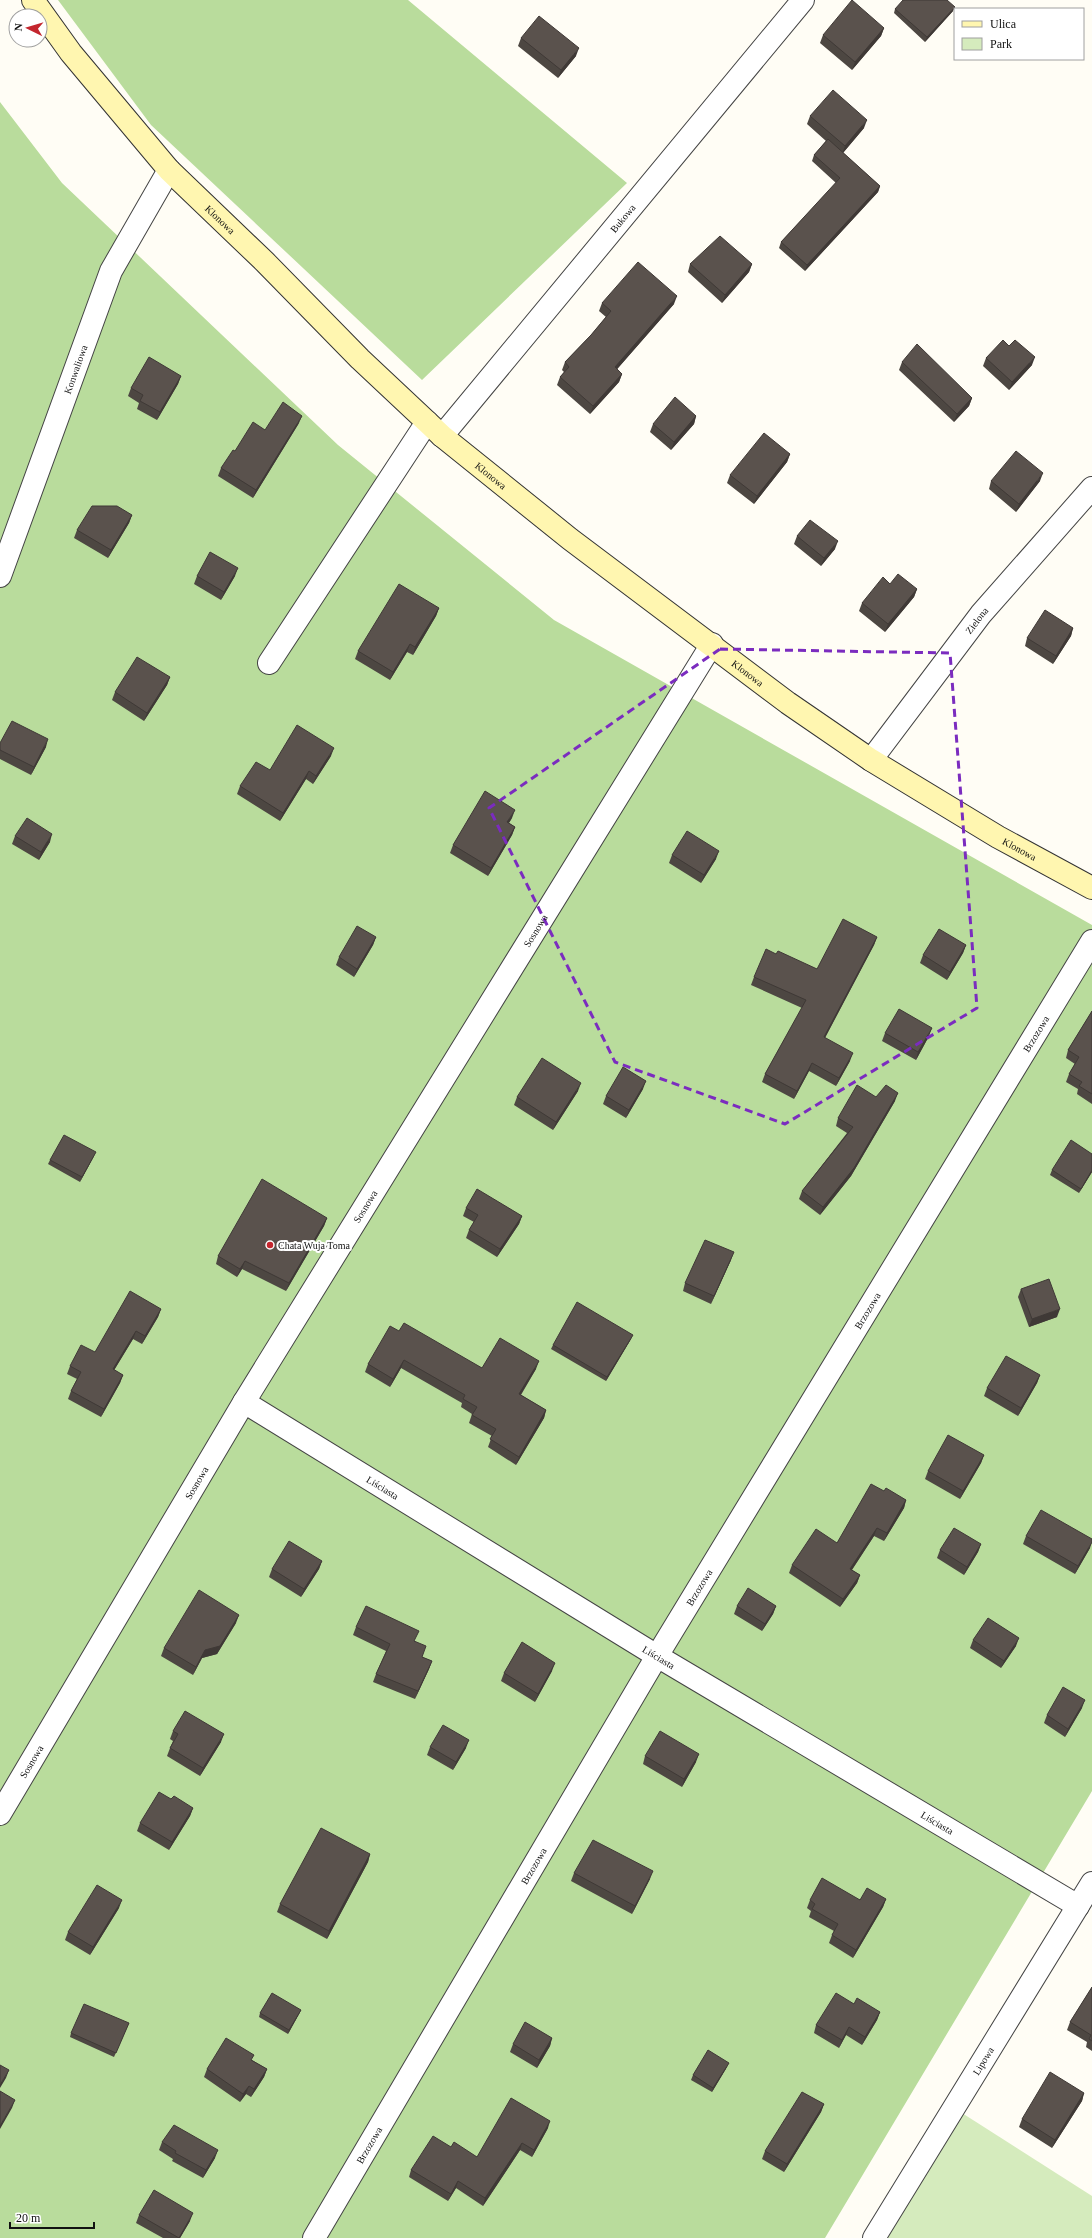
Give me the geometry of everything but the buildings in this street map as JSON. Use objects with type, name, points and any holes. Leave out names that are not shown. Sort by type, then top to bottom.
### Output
[{"type":"street","name":"Klonowa","points":[[33,0],[71,53],[169,170],[265,262],[360,359],[434,429],[570,539],[712,644],[750,675],[871,760],[998,837],[1092,888]]},
{"type":"street","name":"Bukowa","points":[[434,429],[803,0]]},
{"type":"street","name":"Konwaliowa","points":[[0,576],[111,272],[169,170]]},
{"type":"street","points":[[269,663],[434,429]]},
{"type":"street","name":"Zielona","points":[[871,760],[981,614],[1092,488]]},
{"type":"street","name":"Sosnowa","points":[[0,1814],[244,1402],[712,644]]},
{"type":"street","name":"Brzozowa","points":[[314,2238],[657,1656],[1092,941]]},
{"type":"street","name":"Liściasta","points":[[244,1402],[657,1656],[1078,1906]]},
{"type":"street","name":"Lipowa","points":[[874,2238],[1092,1883]]},
{"type":"highlighted area","points":[[720,649],[950,653],[977,1008],[785,1124],[615,1062],[489,808]]},
{"type":"green space","points":[[58,0],[408,0],[627,183],[422,380],[151,125]]},
{"type":"green space","points":[[0,102],[62,183],[338,445],[554,620],[1092,925],[1092,1791],[825,2238],[0,2238]]},
{"type":"green space","points":[[962,2113],[1092,2196],[1092,2238],[886,2238]]},
{"type":"place","name":"Chata Wuja Toma","points":[[270,1245]]}]
